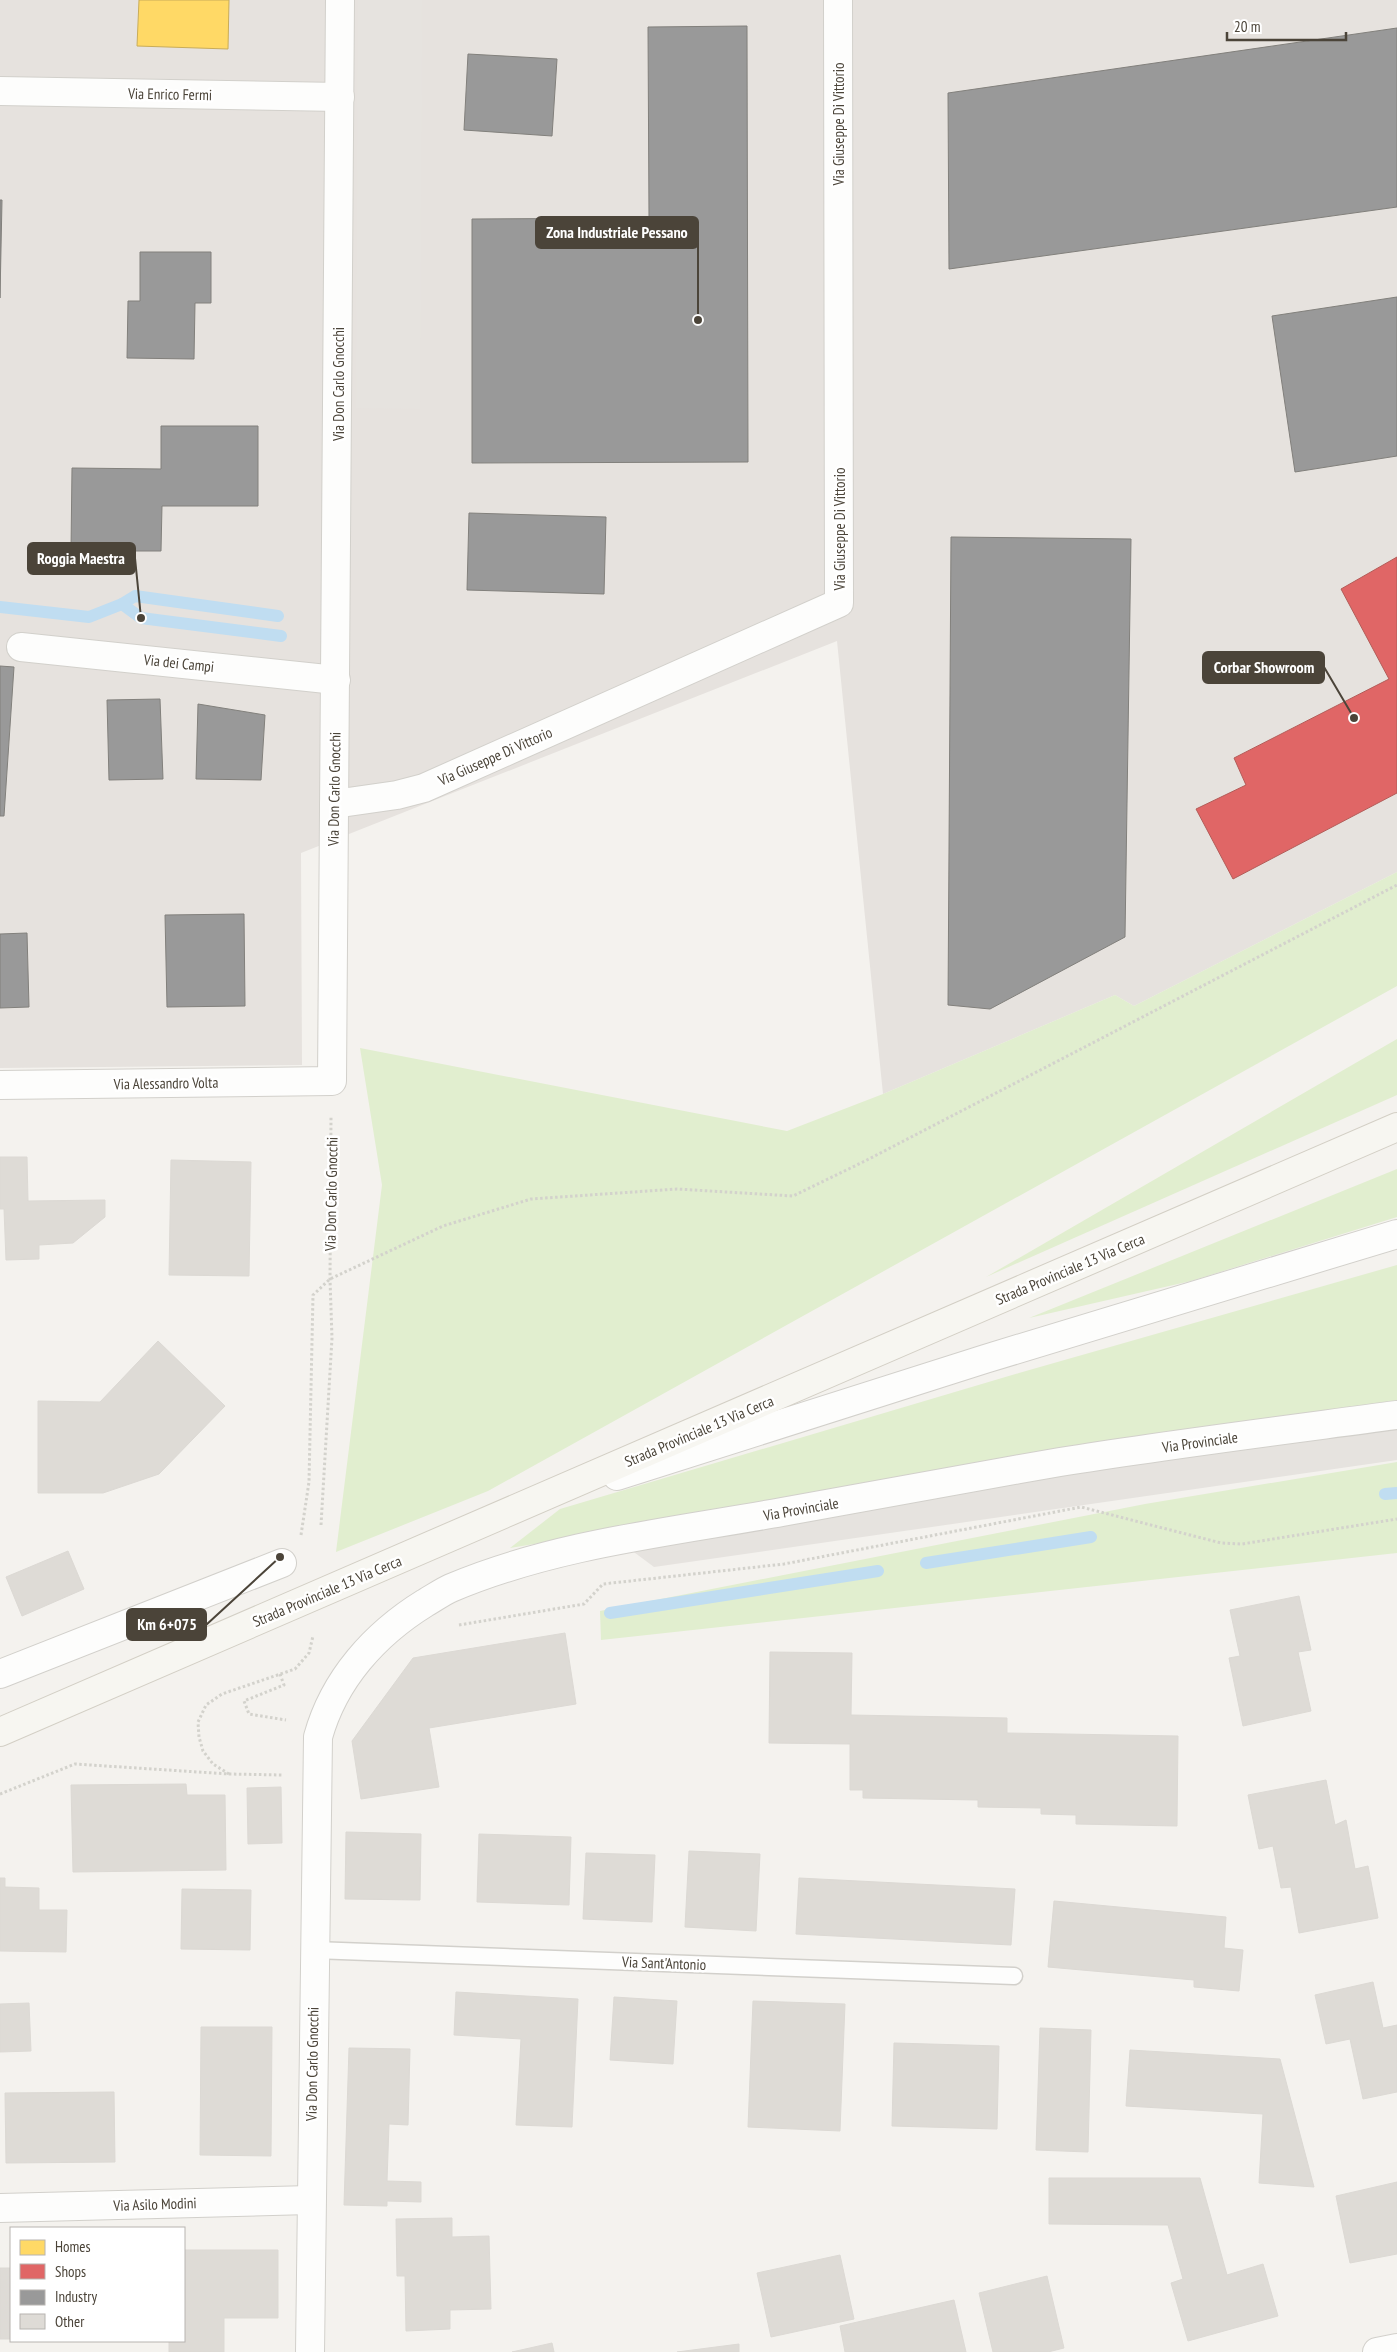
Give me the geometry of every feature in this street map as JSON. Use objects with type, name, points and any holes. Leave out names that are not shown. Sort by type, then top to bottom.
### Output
[{"type":"street","name":"Via Don Carlo Gnocchi","points":[[332,1081],[340,0]]},
{"type":"street","name":"Via Giuseppe Di Vittorio","points":[[334,804],[397,795],[424,788],[839,603],[838,0]]},
{"type":"street","name":"Via Enrico Fermi","points":[[0,91],[340,98]]},
{"type":"street","name":"Via dei Campi","points":[[21,647],[336,680]]},
{"type":"street","name":"Via Alessandro Volta","points":[[0,1085],[332,1081]]},
{"type":"street","name":"Strada Provinciale 13 Via Cerca","points":[[0,1732],[1397,1127]]},
{"type":"street","points":[[537,1501],[976,1362],[1397,1234]]},
{"type":"street","name":"Via Provinciale","points":[[317,1776],[318,1737],[322,1725],[334,1695],[360,1658],[401,1619],[450,1588],[524,1563],[619,1541],[1062,1462],[1397,1414]]},
{"type":"street","points":[[0,1674],[282,1563]]},
{"type":"street","name":"Via Don Carlo Gnocchi","points":[[310,2352],[310,2200],[317,1776]]},
{"type":"street","name":"Via Asilo Modini","points":[[0,2208],[310,2200]]},
{"type":"street","points":[[1377,2352],[1397,2348]]},
{"type":"lane","name":"Via Sant'Antonio","points":[[314,1950],[1014,1976]]},
{"type":"path","points":[[282,1563],[294,1555],[301,1538],[309,1482],[313,1295],[330,1279],[443,1226],[531,1199],[677,1189],[793,1196],[865,1161],[1397,885]]},
{"type":"path","name":"Via Don Carlo Gnocchi","points":[[321,1525],[332,1338],[330,1279],[332,1081]]},
{"type":"path","points":[[455,1626],[584,1604],[603,1584],[784,1564],[1081,1507],[1221,1543],[1242,1544],[1397,1519]]},
{"type":"path","points":[[0,1794],[74,1764],[229,1774],[213,1764],[203,1752],[198,1737],[198,1722],[206,1705],[222,1694],[295,1669],[310,1653],[313,1636]]},
{"type":"path","points":[[280,1674],[284,1685],[244,1701],[249,1714],[322,1725]]},
{"type":"shaded area","points":[[0,0],[1397,0],[1397,872],[1134,1006],[1115,995],[883,1094],[837,641],[301,853],[302,1065],[0,1068]]},
{"type":"shaded area","points":[[358,0],[422,0],[420,409],[356,408]]},
{"type":"shaded area","points":[[1397,1416],[1397,1460],[654,1567],[619,1541]]},
{"type":"green space","points":[[1397,872],[1397,986],[488,1491],[336,1552],[382,1185],[360,1048],[787,1131],[883,1094],[1115,995],[1134,1006]]},
{"type":"green space","points":[[1397,1039],[1397,1095],[986,1277]]},
{"type":"green space","points":[[1397,1169],[1397,1217],[1191,1281],[1029,1318]]},
{"type":"green space","points":[[1397,1265],[1397,1401],[510,1548],[560,1509],[1019,1373]]},
{"type":"green space","points":[[1397,1462],[1397,1553],[601,1640],[600,1611],[1145,1504]]},
{"type":"building: Homes","points":[[139,0],[229,0],[228,49],[137,46]]},
{"type":"building: Shops","points":[[1397,557],[1397,793],[1233,879],[1196,809],[1246,785],[1234,758],[1389,679],[1341,589]]},
{"type":"building: Industry","points":[[747,26],[748,462],[472,463],[472,219],[649,218],[648,27]]},
{"type":"building: Industry","points":[[1397,28],[1397,207],[949,269],[948,93]]},
{"type":"building: Industry","points":[[468,54],[557,59],[552,136],[464,130]]},
{"type":"building: Industry","points":[[0,200],[2,200],[0,298]]},
{"type":"building: Industry","points":[[140,252],[211,252],[211,303],[195,303],[194,359],[127,358],[128,301],[140,301]]},
{"type":"building: Industry","points":[[1397,297],[1397,456],[1295,472],[1272,316]]},
{"type":"building: Industry","points":[[161,426],[258,426],[258,506],[162,506],[161,551],[71,551],[72,468],[161,469]]},
{"type":"building: Industry","points":[[469,513],[606,517],[604,594],[467,590]]},
{"type":"building: Industry","points":[[951,537],[1131,539],[1125,937],[990,1009],[948,1005]]},
{"type":"building: Industry","points":[[0,666],[14,667],[4,816],[0,816]]},
{"type":"building: Industry","points":[[160,699],[163,779],[109,780],[107,700]]},
{"type":"building: Industry","points":[[198,704],[265,715],[261,780],[196,779]]},
{"type":"building: Industry","points":[[244,914],[245,1006],[167,1007],[165,915]]},
{"type":"building: Industry","points":[[27,933],[29,1007],[0,1008],[0,934]]},
{"type":"building: Other","points":[[0,1157],[27,1157],[28,1201],[105,1200],[105,1217],[73,1243],[39,1245],[39,1259],[6,1260],[4,1209],[0,1209]]},
{"type":"building: Other","points":[[171,1160],[251,1162],[249,1276],[169,1275]]},
{"type":"building: Other","points":[[158,1341],[225,1406],[159,1474],[103,1493],[38,1493],[38,1401],[100,1402]]},
{"type":"building: Other","points":[[68,1551],[84,1589],[22,1616],[6,1577]]},
{"type":"building: Other","points":[[1299,1596],[1311,1650],[1298,1652],[1311,1711],[1243,1726],[1229,1658],[1240,1656],[1230,1610]]},
{"type":"building: Other","points":[[565,1633],[576,1704],[429,1728],[439,1787],[361,1799],[352,1741],[413,1658]]},
{"type":"building: Other","points":[[770,1652],[852,1653],[851,1715],[1007,1718],[1007,1733],[1178,1736],[1177,1826],[1076,1824],[1076,1815],[1041,1814],[1041,1808],[978,1807],[978,1800],[863,1798],[863,1790],[850,1790],[850,1744],[769,1743]]},
{"type":"building: Other","points":[[1326,1780],[1335,1825],[1346,1820],[1355,1869],[1368,1866],[1378,1918],[1299,1933],[1291,1887],[1281,1888],[1273,1846],[1259,1849],[1248,1795]]},
{"type":"building: Other","points":[[186,1784],[187,1795],[225,1795],[226,1870],[73,1872],[71,1785]]},
{"type":"building: Other","points":[[281,1787],[282,1843],[248,1844],[247,1788]]},
{"type":"building: Other","points":[[346,1832],[421,1834],[420,1900],[345,1899]]},
{"type":"building: Other","points":[[479,1834],[571,1837],[569,1905],[477,1902]]},
{"type":"building: Other","points":[[689,1851],[760,1854],[756,1931],[685,1927]]},
{"type":"building: Other","points":[[586,1853],[655,1855],[652,1922],[583,1919]]},
{"type":"building: Other","points":[[0,1878],[5,1878],[5,1887],[39,1888],[39,1910],[67,1910],[66,1952],[0,1951]]},
{"type":"building: Other","points":[[799,1878],[1015,1889],[1011,1945],[796,1934]]},
{"type":"building: Other","points":[[182,1889],[251,1890],[250,1950],[181,1949]]},
{"type":"building: Other","points":[[1054,1901],[1226,1917],[1224,1948],[1243,1950],[1239,1991],[1194,1987],[1194,1980],[1048,1967]]},
{"type":"building: Other","points":[[1373,1982],[1383,2028],[1397,2025],[1397,2092],[1363,2099],[1350,2039],[1326,2044],[1315,1995]]},
{"type":"building: Other","points":[[456,1992],[578,1999],[572,2127],[516,2125],[521,2039],[454,2035]]},
{"type":"building: Other","points":[[614,1997],[677,2001],[673,2064],[610,2060]]},
{"type":"building: Other","points":[[753,2001],[845,2004],[840,2131],[748,2127]]},
{"type":"building: Other","points":[[29,2003],[31,2051],[0,2052],[0,2004]]},
{"type":"building: Other","points":[[201,2027],[272,2027],[271,2156],[200,2155]]},
{"type":"building: Other","points":[[1040,2028],[1091,2030],[1088,2152],[1036,2150]]},
{"type":"building: Other","points":[[894,2043],[999,2046],[997,2129],[892,2126]]},
{"type":"building: Other","points":[[349,2048],[410,2049],[408,2125],[389,2124],[387,2181],[421,2182],[421,2202],[387,2201],[387,2206],[344,2205]]},
{"type":"building: Other","points":[[1130,2050],[1280,2059],[1314,2187],[1259,2183],[1263,2114],[1126,2106]]},
{"type":"building: Other","points":[[114,2092],[115,2162],[6,2163],[5,2093]]},
{"type":"building: Other","points":[[1049,2178],[1200,2178],[1227,2275],[1263,2264],[1278,2316],[1188,2341],[1171,2283],[1183,2279],[1168,2225],[1049,2224]]},
{"type":"building: Other","points":[[1397,2182],[1397,2254],[1350,2263],[1336,2196]]},
{"type":"building: Other","points":[[452,2218],[452,2237],[489,2236],[491,2309],[450,2310],[450,2329],[406,2331],[405,2276],[397,2276],[396,2219]]},
{"type":"building: Other","points":[[185,2250],[278,2250],[278,2318],[224,2318],[224,2352],[169,2352],[169,2342],[185,2342]]},
{"type":"building: Other","points":[[840,2255],[854,2319],[771,2337],[757,2273]]},
{"type":"building: Other","points":[[0,2268],[10,2268],[10,2339],[0,2339]]},
{"type":"building: Other","points":[[1047,2276],[1064,2348],[1048,2352],[993,2352],[979,2293]]},
{"type":"building: Other","points":[[954,2300],[966,2352],[845,2352],[840,2326]]},
{"type":"building: Other","points":[[552,2343],[554,2352],[512,2352]]},
{"type":"building: Other","points":[[739,2344],[739,2352],[677,2352]]},
{"type":"waterway","points":[[122,604],[135,596],[278,616]]},
{"type":"waterway","points":[[0,607],[89,617],[122,604],[141,618],[281,636]]},
{"type":"waterway","points":[[1385,1494],[1397,1493]]},
{"type":"waterway","points":[[926,1563],[1091,1537]]},
{"type":"waterway","points":[[610,1613],[878,1571]]},
{"type":"place","name":"Zona Industriale Pessano","points":[[698,320]]},
{"type":"place","name":"Roggia Maestra","points":[[141,618]]},
{"type":"place","name":"Corbar Showroom","points":[[1354,718]]},
{"type":"place","name":"Km 6+075","points":[[280,1557]]}]
